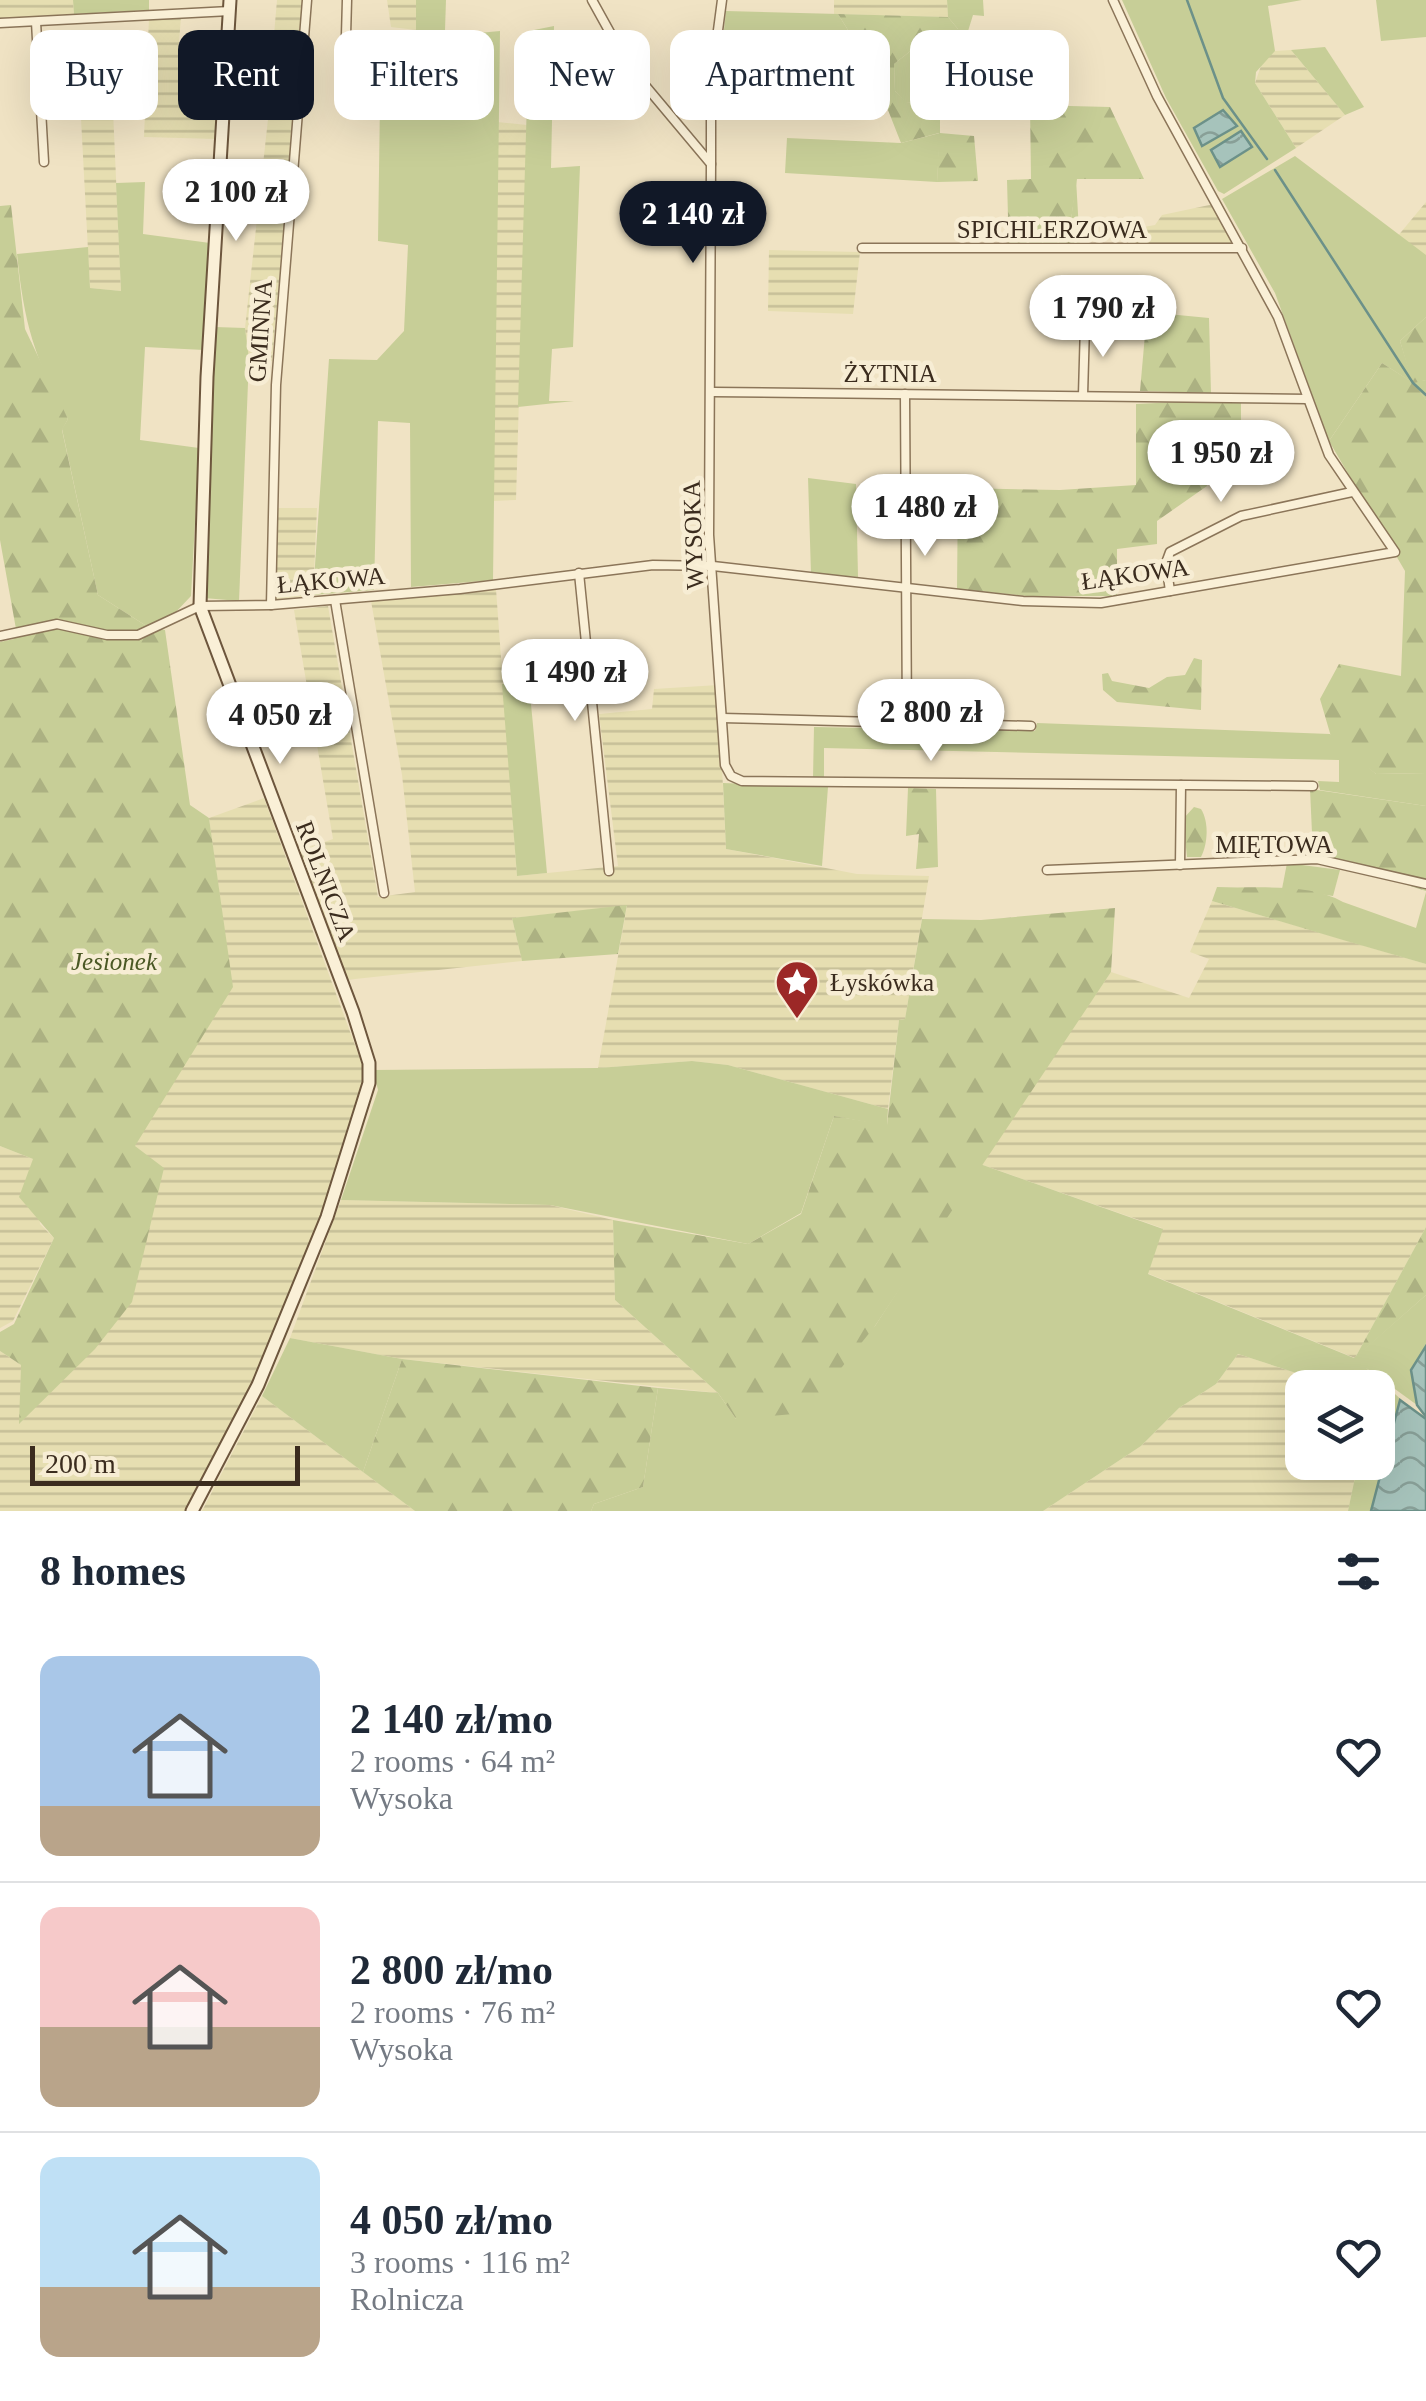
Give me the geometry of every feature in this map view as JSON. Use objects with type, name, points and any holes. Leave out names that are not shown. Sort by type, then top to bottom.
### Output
[{"type":"street","name":"GMINNA","points":[[271,605],[277,367],[307,0]]},
{"type":"street","points":[[346,30],[347,0]]},
{"type":"street","points":[[592,0],[628,65],[710,164]]},
{"type":"street","name":"WYSOKA","points":[[722,0],[711,83],[710,164],[712,566],[725,765],[742,781],[1313,786]]},
{"type":"street","name":"ŁĄKOWA","points":[[200,606],[334,600],[652,565],[712,566],[1064,603],[1101,603],[1395,552],[1329,455],[1278,317],[1156,96],[1113,0]]},
{"type":"street","points":[[0,23],[230,5]]},
{"type":"street","name":"ROLNICZA","points":[[192,1511],[258,1386],[328,1217],[370,1077],[353,1012],[200,606],[206,396],[230,5]]},
{"type":"street","points":[[36,22],[44,162]]},
{"type":"street","name":"SPICHLERZOWA","points":[[862,248],[1242,248]]},
{"type":"street","points":[[1083,394],[1085,325]]},
{"type":"street","name":"ŻYTNIA","points":[[713,392],[1307,399]]},
{"type":"street","points":[[905,394],[907,724]]},
{"type":"street","points":[[1170,591],[1166,563],[1170,552],[1241,516],[1352,492]]},
{"type":"street","points":[[579,573],[609,871]]},
{"type":"street","points":[[334,600],[384,893]]},
{"type":"street","points":[[0,636],[57,624],[106,635],[138,636],[200,606]]},
{"type":"street","points":[[722,718],[1030,726]]},
{"type":"street","points":[[1180,865],[1181,785]]},
{"type":"street","name":"MIĘTOWA","points":[[1048,870],[1317,860],[1426,884]]},
{"type":"shaded area","points":[[0,0],[73,0],[74,14],[0,18]]},
{"type":"shaded area","points":[[277,0],[303,0],[301,30],[274,30]]},
{"type":"shaded area","points":[[387,0],[416,0],[416,30],[391,27]]},
{"type":"shaded area","points":[[834,0],[947,0],[948,17],[834,14]]},
{"type":"shaded area","points":[[181,17],[178,120],[218,120],[217,139],[144,137],[145,120],[158,120],[158,30],[148,30],[149,18]]},
{"type":"shaded area","points":[[1291,50],[1345,115],[1296,148],[1255,83],[1262,63],[1275,51]]},
{"type":"shaded area","points":[[81,120],[113,120],[121,291],[90,288]]},
{"type":"shaded area","points":[[268,120],[294,120],[272,361],[249,359],[245,328]]},
{"type":"shaded area","points":[[497,122],[527,125],[516,500],[493,501]]},
{"type":"shaded area","points":[[1426,202],[1426,255],[1397,237]]},
{"type":"shaded area","points":[[1214,204],[1234,244],[1129,246],[1132,229],[1155,225],[1162,215]]},
{"type":"shaded area","points":[[769,250],[860,252],[853,314],[768,311]]},
{"type":"shaded area","points":[[273,508],[317,508],[313,595],[276,599]]},
{"type":"shaded area","points":[[496,589],[517,876],[618,866],[599,714],[652,709],[654,689],[718,685],[726,849],[857,874],[929,876],[905,1019],[899,1020],[888,1109],[728,1065],[692,1061],[598,1068],[627,906],[512,918],[522,961],[346,980],[296,852],[333,839],[294,610],[328,606],[378,897],[415,892],[402,775],[371,601]]},
{"type":"shaded area","points":[[264,798],[363,1067],[364,1083],[313,1239],[253,1386],[187,1511],[0,1511],[0,1351],[21,1365],[20,1423],[50,1389],[134,1146],[232,987],[209,818]]},
{"type":"shaded area","points":[[1212,901],[1426,964],[1426,1227],[1355,1358],[1147,1273],[1162,1228],[980,1164],[1111,972],[1189,998],[1209,959],[1190,952]]},
{"type":"shaded area","points":[[0,1146],[33,1159],[40,1224],[54,1238],[13,1321],[0,1328]]},
{"type":"shaded area","points":[[341,1200],[550,1205],[613,1220],[615,1300],[718,1393],[402,1359],[290,1338]]},
{"type":"shaded area","points":[[1238,1354],[1287,1370],[1285,1480],[1354,1480],[1348,1511],[1043,1511],[1141,1446],[1179,1408],[1216,1384]]},
{"type":"shaded area","points":[[262,1396],[415,1511],[202,1511]]},
{"type":"green space","points":[[73,0],[149,0],[149,10],[74,14]]},
{"type":"green space","points":[[416,0],[446,0],[445,30],[416,30]]},
{"type":"green space","points":[[947,0],[983,0],[984,16],[973,15],[968,30],[958,30],[948,17]]},
{"type":"green space","points":[[1122,0],[1302,0],[1268,6],[1275,51],[1256,72],[1255,83],[1296,148],[1224,194],[1218,191],[1166,98]]},
{"type":"green space","points":[[1376,0],[1426,0],[1426,37],[1381,41]]},
{"type":"green space","points":[[726,11],[838,14],[848,30],[724,30]]},
{"type":"green space","points":[[838,14],[948,17],[958,30],[910,30],[910,51],[894,64],[895,91],[910,103],[910,120],[940,120],[940,133],[974,136],[978,181],[937,182],[939,133],[901,143],[890,115],[890,30],[848,30]]},
{"type":"green space","points":[[500,31],[493,580],[411,587],[410,423],[378,421],[374,590],[313,595],[329,359],[377,360],[404,331],[408,245],[378,241],[380,120],[494,120],[494,32]]},
{"type":"green space","points":[[1325,47],[1364,107],[1345,115],[1291,50]]},
{"type":"green space","points":[[910,51],[910,103],[895,91],[894,64]]},
{"type":"green space","points":[[1069,106],[1110,107],[1144,179],[1077,179],[1071,220],[1008,217],[1007,180],[1031,179],[1030,120],[1069,120]]},
{"type":"green space","points":[[526,120],[552,120],[551,168],[580,166],[573,347],[552,349],[549,401],[574,401],[518,407]]},
{"type":"green space","points":[[940,133],[937,182],[785,173],[787,138],[901,143]]},
{"type":"green space","points":[[1295,156],[1426,255],[1426,317],[1400,341],[1413,382],[1426,380],[1426,400],[1413,383],[1382,363],[1329,441],[1275,293],[1222,199]]},
{"type":"green space","points":[[1076,179],[1080,248],[1008,244],[1008,217],[1071,220]]},
{"type":"green space","points":[[145,182],[143,234],[210,243],[204,350],[145,347],[140,440],[199,448],[191,596],[173,615],[148,627],[98,595],[62,429],[68,419],[32,339],[17,254],[88,247],[90,288],[121,291],[116,183]]},
{"type":"green space","name":"Jesionek","points":[[11,205],[25,329],[68,419],[62,430],[98,595],[148,627],[165,630],[190,805],[209,818],[233,987],[135,1146],[164,1168],[132,1302],[95,1349],[19,1424],[21,1365],[0,1351],[0,1332],[14,1324],[54,1238],[19,1197],[33,1159],[0,1146],[0,642],[14,639],[16,629],[0,540],[0,206]]},
{"type":"green space","points":[[1147,312],[1209,318],[1211,393],[1140,391]]},
{"type":"green space","points":[[1426,317],[1426,380],[1414,383],[1426,400],[1426,773],[1376,774],[1332,740],[1320,699],[1339,664],[1401,676],[1405,571],[1329,441],[1382,363],[1412,382],[1400,341]]},
{"type":"green space","points":[[215,327],[245,328],[249,359],[239,601],[204,598]]},
{"type":"green space","points":[[1241,399],[1241,447],[1197,458],[1207,486],[1157,521],[1157,544],[1117,549],[1117,596],[1027,596],[957,589],[958,488],[1060,490],[1136,485],[1136,404]]},
{"type":"green space","points":[[808,478],[856,484],[858,577],[811,573]]},
{"type":"green space","points":[[1194,658],[1202,660],[1201,710],[1117,702],[1103,690],[1102,674],[1108,673],[1112,681],[1149,688],[1167,677],[1185,675]]},
{"type":"green space","points":[[529,683],[547,873],[517,876],[502,684]]},
{"type":"green space","points":[[1037,723],[1330,734],[1376,774],[1426,773],[1426,806],[1320,790],[1318,781],[1339,782],[1339,760],[824,748],[824,778],[813,778],[814,727],[1035,731]]},
{"type":"green space","points":[[723,783],[828,787],[822,866],[726,849]]},
{"type":"green space","points":[[908,788],[936,789],[938,867],[916,869],[919,834],[906,836]]},
{"type":"green space","points":[[1310,789],[1426,806],[1426,891],[1313,855]]},
{"type":"green space","points":[[1194,807],[1204,814],[1206,839],[1201,857],[1187,857],[1183,819]]},
{"type":"green space","points":[[1287,863],[1340,870],[1333,896],[1282,889]]},
{"type":"green space","points":[[1217,887],[1298,889],[1329,896],[1343,902],[1343,940],[1212,901]]},
{"type":"green space","points":[[1426,892],[1426,964],[1343,940],[1343,902],[1416,928]]},
{"type":"green space","points":[[627,905],[618,954],[522,961],[512,918]]},
{"type":"green space","points":[[1115,908],[1111,972],[875,1326],[805,1413],[736,1419],[718,1393],[615,1300],[613,1220],[748,1244],[801,1214],[834,1116],[887,1125],[899,1020],[905,1019],[922,919],[981,920]]},
{"type":"green space","points":[[692,1061],[728,1065],[888,1109],[887,1126],[834,1116],[801,1213],[748,1244],[550,1205],[341,1200],[378,1090],[373,1070],[598,1068]]},
{"type":"green space","points":[[980,1164],[1163,1229],[1148,1274],[1354,1358],[1426,1295],[1426,1346],[1411,1370],[1417,1405],[1395,1389],[1395,1370],[1287,1370],[1238,1354],[1216,1384],[1179,1408],[1141,1446],[1043,1511],[591,1511],[594,1504],[643,1487],[658,1388],[718,1393],[736,1419],[875,1326]]},
{"type":"green space","points":[[1426,1227],[1426,1295],[1355,1358]]},
{"type":"green space","points":[[290,1338],[402,1359],[363,1472],[262,1396]]},
{"type":"green space","points":[[402,1359],[658,1388],[643,1487],[594,1504],[591,1511],[415,1511],[363,1472]]},
{"type":"green space","points":[[1395,1394],[1405,1403],[1395,1422]]},
{"type":"green space","points":[[1354,1480],[1379,1480],[1371,1511],[1348,1511]]},
{"type":"water","points":[[1223,110],[1237,126],[1202,146],[1194,128]]},
{"type":"water","points":[[1241,131],[1252,147],[1220,167],[1211,150]]},
{"type":"water","points":[[1426,1346],[1426,1417],[1417,1405],[1411,1370]]},
{"type":"water","points":[[1400,1400],[1426,1419],[1426,1511],[1371,1511],[1379,1480],[1395,1480],[1395,1419]]},
{"type":"waterway","points":[[1187,0],[1223,98],[1267,159]]},
{"type":"waterway","points":[[1275,170],[1413,383],[1426,395]]},
{"type":"place","name":"Łyskówka","points":[[797,1020]]}]
